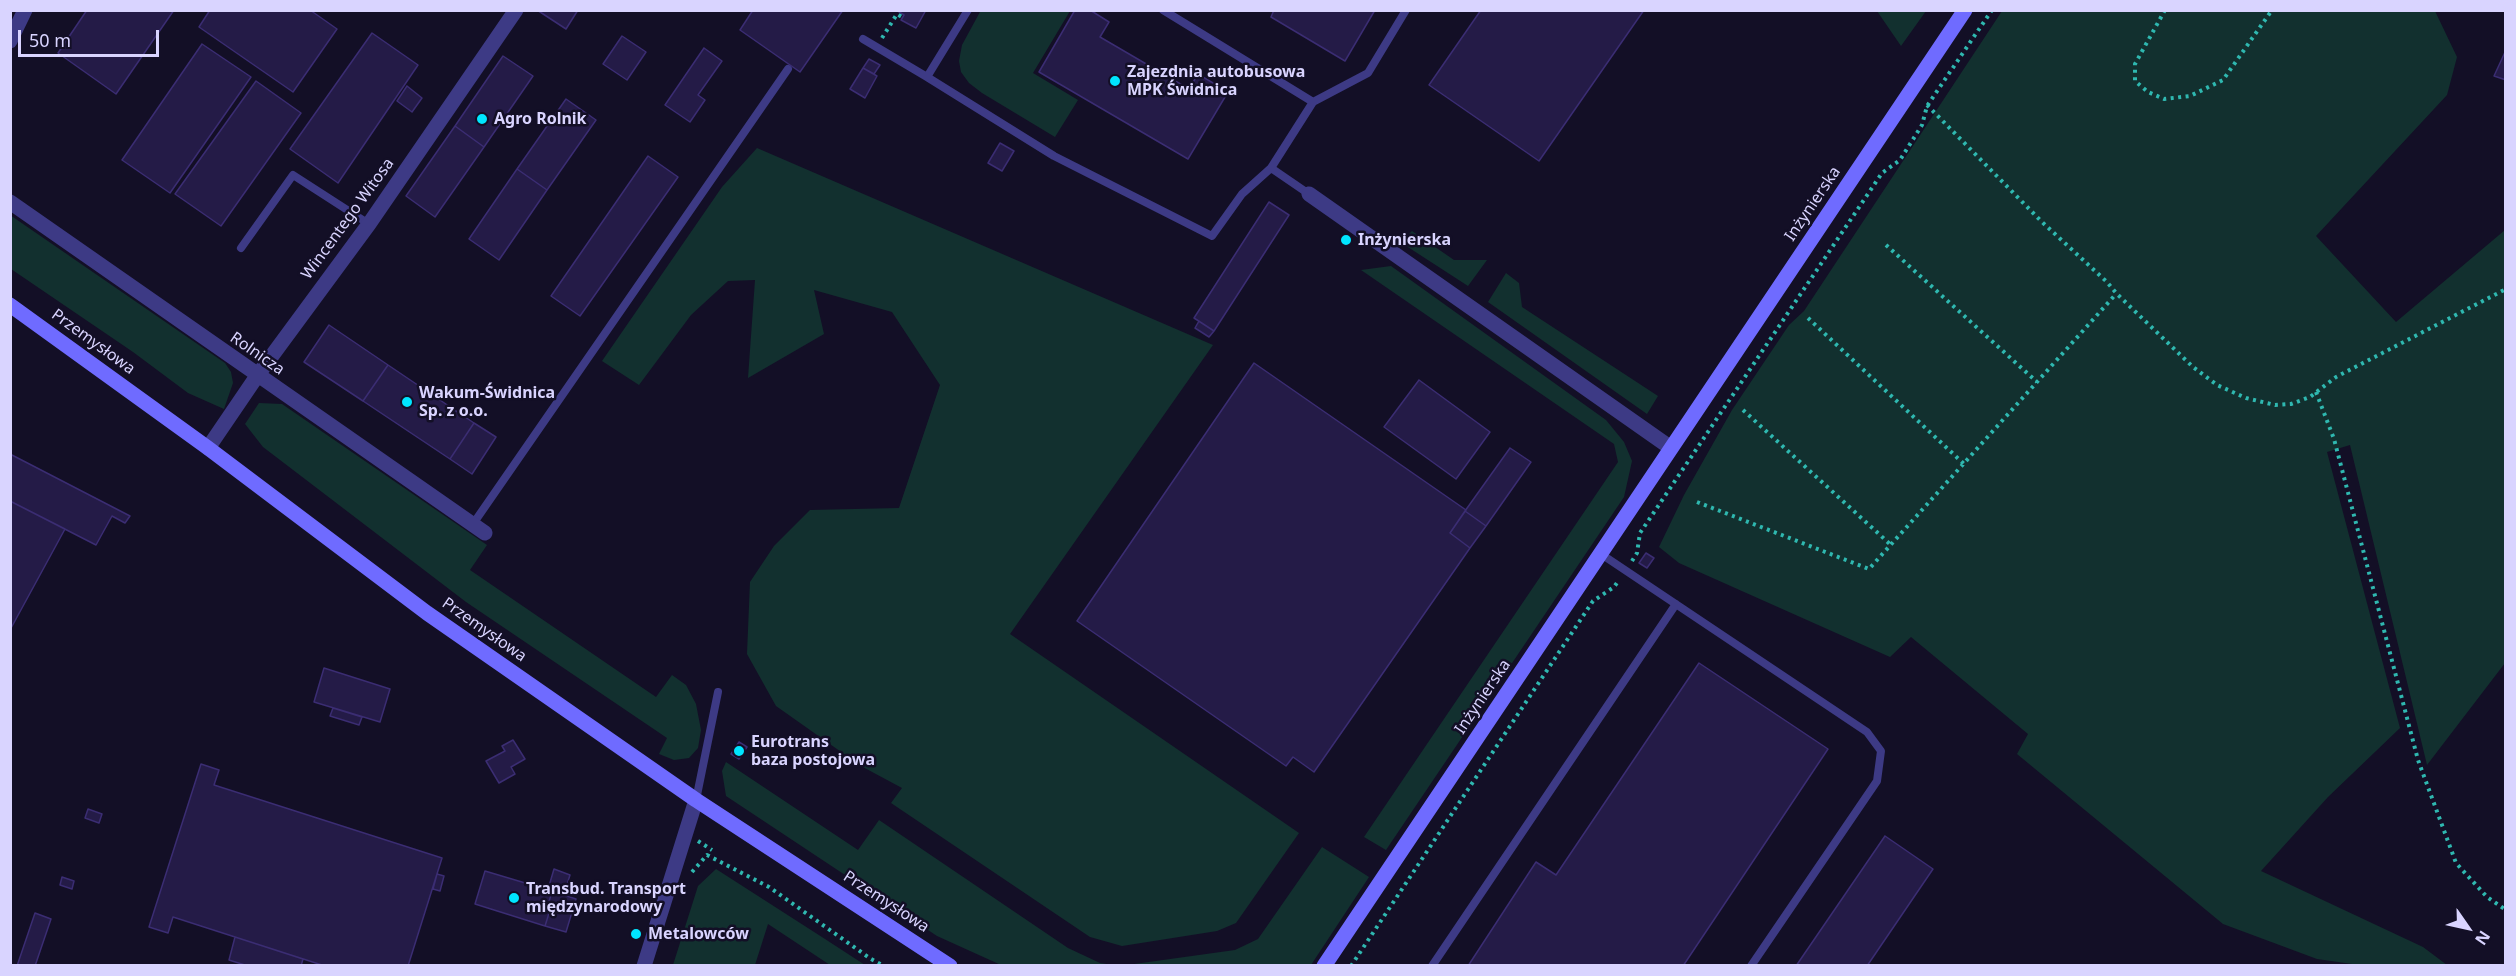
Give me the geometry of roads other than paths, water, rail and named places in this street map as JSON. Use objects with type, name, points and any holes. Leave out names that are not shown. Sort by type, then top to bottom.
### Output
[{"type":"street","points":[[10,41],[25,10]]},
{"type":"street","name":"Wincentego Witosa","points":[[208,448],[257,376],[369,224],[516,10]]},
{"type":"street","name":"Inżynierska","points":[[1324,966],[1965,10]]},
{"type":"street","points":[[1309,194],[1671,448]]},
{"type":"street","name":"Rolnicza","points":[[10,202],[257,376],[479,528]]},
{"type":"street","name":"Przemysłowa","points":[[10,305],[208,448],[427,613],[696,800],[950,966]]},
{"type":"street","points":[[644,966],[696,800]]},
{"type":"lane","points":[[927,77],[968,10]]},
{"type":"lane","points":[[1162,10],[1312,102]]},
{"type":"lane","points":[[863,39],[1054,156],[1212,236],[1242,194],[1271,168],[1312,102],[1368,73],[1406,10]]},
{"type":"lane","points":[[479,528],[788,69]]},
{"type":"lane","points":[[1271,168],[1309,194]]},
{"type":"lane","points":[[241,248],[292,175],[369,224]]},
{"type":"lane","points":[[1601,554],[1867,732],[1881,751],[1877,781],[1751,966]]},
{"type":"lane","points":[[1432,966],[1676,604]]},
{"type":"lane","points":[[696,800],[718,692]]},
{"type":"place","name":"Zajezdnia autobusowa MPK Świdnica","points":[[1115,81]]},
{"type":"place","name":"Agro Rolnik","points":[[482,119]]},
{"type":"place","name":"Inżynierska","points":[[1346,240]]},
{"type":"place","name":"Wakum-Świdnica Sp. z o.o.","points":[[407,402]]},
{"type":"place","name":"Eurotrans baza postojowa","points":[[739,751]]},
{"type":"place","name":"Transbud. Transport międzynarodowy","points":[[514,898]]},
{"type":"place","name":"Metalowców","points":[[636,934]]}]
